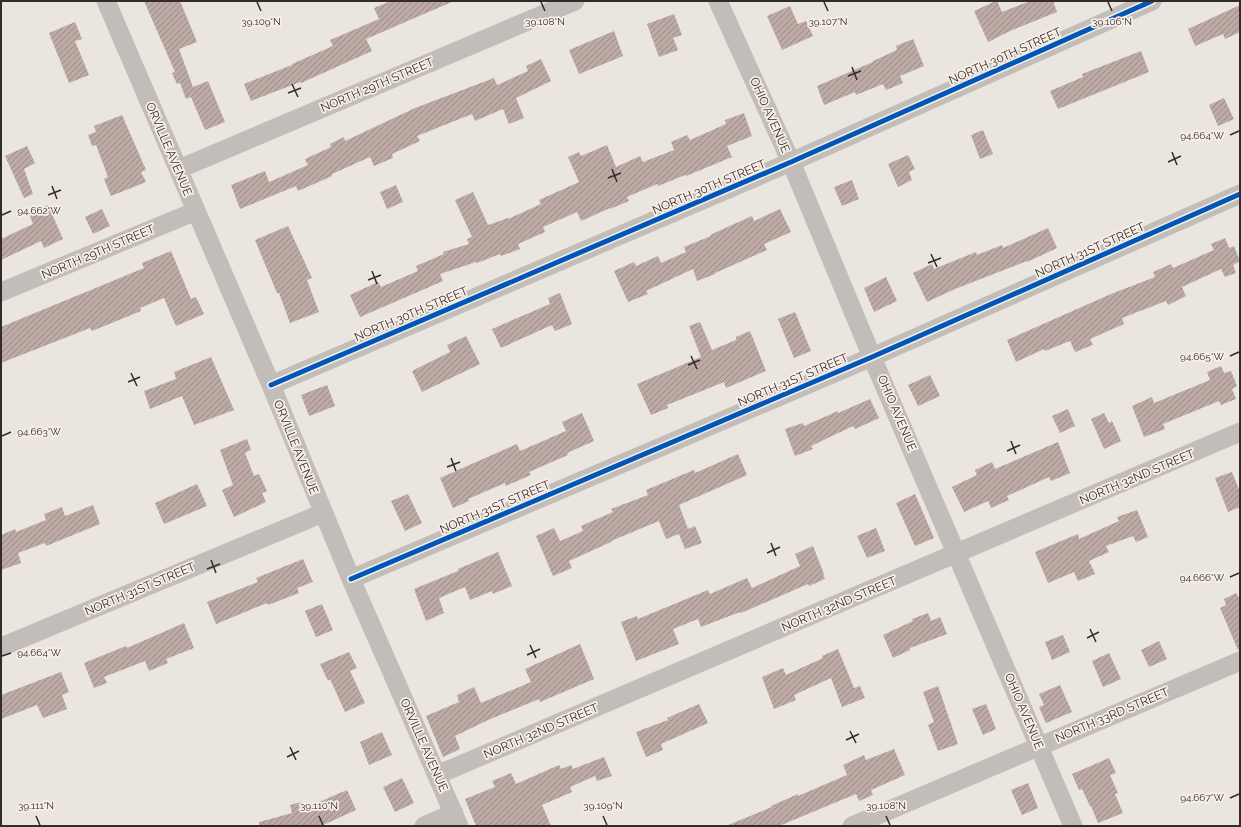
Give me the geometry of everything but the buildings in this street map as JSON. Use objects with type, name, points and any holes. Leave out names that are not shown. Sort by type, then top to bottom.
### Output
[{"type":"street","name":"ORVILLE AVENUE","points":[[106,1],[271,385],[351,579],[457,820]]},
{"type":"street","name":"NORTH 29TH STREET","points":[[179,170],[574,1]]},
{"type":"street","name":"OHIO AVENUE","points":[[718,1],[791,162],[872,357],[1073,826]]},
{"type":"street","name":"NORTH 30TH STREET","points":[[271,385],[791,162],[1152,1]]},
{"type":"street","name":"NORTH 31ST STREET","points":[[351,579],[872,357],[1240,194]]},
{"type":"street","name":"NORTH 29TH STREET","points":[[1,292],[196,211]]},
{"type":"street","name":"NORTH 32ND STREET","points":[[437,775],[1240,432]]},
{"type":"street","name":"NORTH 31ST STREET","points":[[1,647],[323,513]]},
{"type":"street","name":"NORTH 33RD STREET","points":[[852,826],[1240,661]]},
{"type":"street","points":[[424,826],[457,820]]},
{"type":"cycle path","points":[[271,385],[791,162],[1152,1]]},
{"type":"cycle path","points":[[351,579],[872,357],[1240,194]]}]
